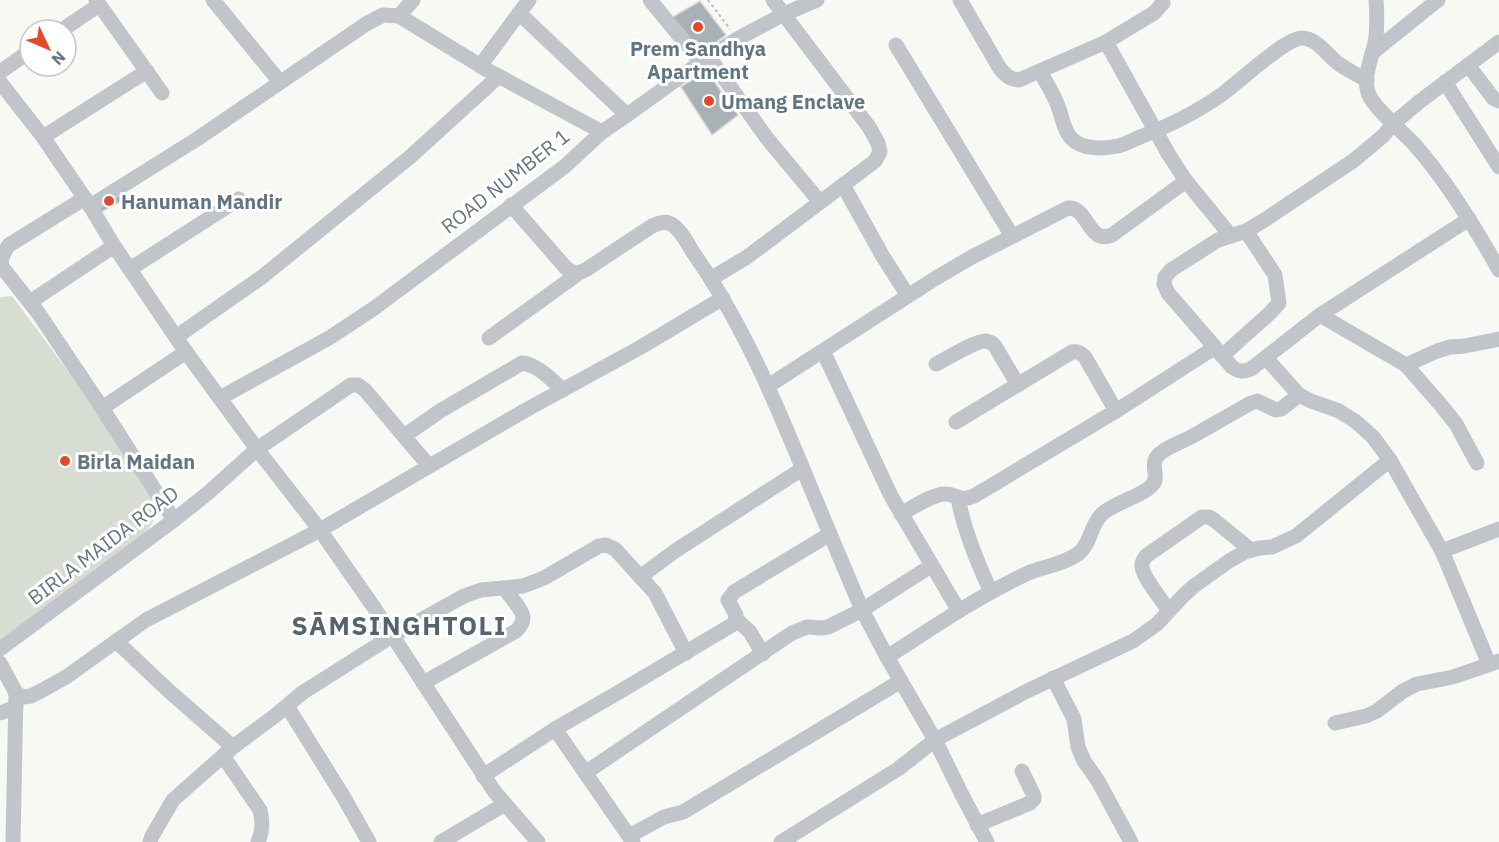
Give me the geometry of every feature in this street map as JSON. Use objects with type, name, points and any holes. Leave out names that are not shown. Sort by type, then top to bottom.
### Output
[{"type":"street","points":[[213,0],[280,82]]},
{"type":"street","points":[[399,16],[413,0]]},
{"type":"street","points":[[480,66],[528,0]]},
{"type":"street","points":[[650,0],[705,59],[819,202]]},
{"type":"street","points":[[712,278],[747,257],[875,161],[880,152],[869,127],[773,0]]},
{"type":"street","name":"ROAD NUMBER 1","points":[[220,398],[338,332],[372,309],[564,167],[602,132],[705,59],[784,14],[817,0]]},
{"type":"street","points":[[960,0],[999,67],[1012,80],[1019,80],[1040,72],[1106,42],[1154,13],[1164,1]]},
{"type":"street","points":[[1376,0],[1376,39],[1366,80],[1368,94],[1380,110],[1415,146],[1469,219],[1499,270]]},
{"type":"street","points":[[1372,53],[1437,0]]},
{"type":"street","points":[[77,18],[98,2],[162,93]]},
{"type":"street","points":[[519,13],[627,115]]},
{"type":"street","points":[[174,520],[102,408],[30,303],[2,267],[0,262],[2,254],[9,245],[196,139],[366,24],[383,15],[399,16],[480,66],[602,132]]},
{"type":"street","points":[[1040,72],[1060,109],[1064,127],[1072,139],[1083,146],[1098,148],[1119,146],[1156,130],[1219,96],[1290,42],[1298,39],[1306,38],[1312,41],[1336,62],[1366,80]]},
{"type":"street","points":[[1106,42],[1169,155],[1186,181],[1231,236]]},
{"type":"street","points":[[1469,219],[1320,315],[1245,372],[1232,367],[1218,352],[1168,292],[1164,284],[1165,277],[1171,270],[1206,246],[1246,231],[1353,160],[1383,136],[1394,123],[1499,42]]},
{"type":"street","points":[[896,45],[1012,236]]},
{"type":"street","points":[[0,72],[18,59]]},
{"type":"street","points":[[1468,65],[1494,98],[1499,101]]},
{"type":"street","points":[[43,137],[147,71]]},
{"type":"street","points":[[176,337],[262,277],[410,158],[499,76]]},
{"type":"street","points":[[0,82],[43,137],[186,352],[320,530],[483,776],[538,842]]},
{"type":"street","points":[[1445,82],[1497,161]]},
{"type":"street","points":[[768,386],[970,258],[1068,208],[1073,208],[1082,216],[1095,233],[1106,237],[1112,235],[1186,181]]},
{"type":"street","points":[[843,185],[908,296]]},
{"type":"street","points":[[130,269],[239,199]]},
{"type":"street","points":[[511,205],[566,268],[573,273],[579,273]]},
{"type":"street","points":[[489,338],[579,273],[652,226],[661,222],[670,223],[678,230],[712,278],[736,320],[768,386],[862,610],[935,740],[987,842]]},
{"type":"street","points":[[901,514],[939,495],[946,494],[966,499],[975,496],[1218,352],[1270,313],[1279,303],[1275,275],[1246,231]]},
{"type":"street","points":[[30,303],[114,246]]},
{"type":"street","points":[[0,713],[16,700],[41,692],[66,677],[146,620],[320,530],[723,298]]},
{"type":"street","points":[[1320,315],[1406,365],[1456,424],[1477,463]]},
{"type":"street","points":[[1406,365],[1450,347],[1499,339]]},
{"type":"street","points":[[936,364],[977,343],[990,342],[995,346],[1018,385]]},
{"type":"street","points":[[823,351],[901,514],[958,611]]},
{"type":"street","points":[[956,422],[1077,351],[1084,357],[1116,411]]},
{"type":"street","points":[[102,408],[186,352]]},
{"type":"street","points":[[1266,358],[1299,395],[1339,411],[1355,421],[1372,437],[1390,460],[1442,551],[1494,662],[1453,677],[1417,684],[1403,690],[1377,711],[1335,723]]},
{"type":"street","points":[[429,466],[404,436],[440,411],[515,366],[522,363],[538,368],[563,390]]},
{"type":"street","name":"BIRLA MAIDA ROAD","points":[[0,649],[174,520],[257,449],[351,385],[358,385],[365,390],[404,436]]},
{"type":"street","points":[[887,657],[992,592],[1032,572],[1065,561],[1077,554],[1085,547],[1101,515],[1152,485],[1156,479],[1154,465],[1156,458],[1162,452],[1251,403],[1257,401],[1281,410],[1299,395]]},
{"type":"street","points":[[781,842],[898,769],[935,740],[1025,692],[1149,632],[1194,586],[1229,561],[1245,552],[1272,547],[1296,536],[1390,460]]},
{"type":"street","points":[[640,578],[675,551],[802,469]]},
{"type":"street","points":[[958,498],[972,546],[992,592]]},
{"type":"street","points":[[1169,611],[1142,570],[1142,563],[1146,556],[1202,517],[1215,520],[1251,550]]},
{"type":"street","points":[[1442,551],[1499,529]]},
{"type":"street","points":[[763,654],[750,632],[736,619],[728,600],[730,596],[830,534]]},
{"type":"street","points":[[150,842],[173,800],[228,751],[302,693],[392,636],[464,596],[481,590],[523,586],[544,578],[599,546],[606,545],[615,549],[655,593],[686,653]]},
{"type":"street","points":[[585,773],[800,629],[828,627],[862,610],[931,566]]},
{"type":"street","points":[[423,683],[516,631],[523,618],[521,611],[504,588]]},
{"type":"street","points":[[483,776],[555,729],[732,625],[736,619]]},
{"type":"street","points":[[116,641],[228,751],[263,819],[258,842]]},
{"type":"street","points":[[0,663],[16,700],[7,808],[13,842]]},
{"type":"street","points":[[1053,678],[1074,718],[1078,747],[1084,761],[1098,781],[1131,842]]},
{"type":"street","points":[[555,729],[631,839],[664,817],[683,812],[901,681]]},
{"type":"street","points":[[287,706],[369,842]]},
{"type":"street","points":[[977,825],[1034,800],[1022,771]]},
{"type":"street","points":[[445,841],[505,804]]},
{"type":"path","points":[[708,0],[737,39]]},
{"type":"shaded area","name":"Birla Maidan","points":[[12,296],[99,413],[160,508],[146,534],[0,640],[0,297]]},
{"type":"building","name":"Prem Sandhya Apartment","points":[[700,1],[726,35],[699,55],[669,19]]},
{"type":"building","name":"Umang Enclave","points":[[706,70],[738,115],[712,135],[681,87]]},
{"type":"building","name":"Hanuman Mandir","points":[[117,190],[122,201],[101,212],[95,202]]},
{"type":"place","name":"Prem Sandhya Apartment","points":[[698,27]]},
{"type":"place","name":"Umang Enclave","points":[[709,101]]},
{"type":"place","name":"Hanuman Mandir","points":[[109,201]]},
{"type":"place","name":"Birla Maidan","points":[[65,461]]},
{"type":"district","name":"SĀMSINGHTOLI","points":[[399,625]]}]
